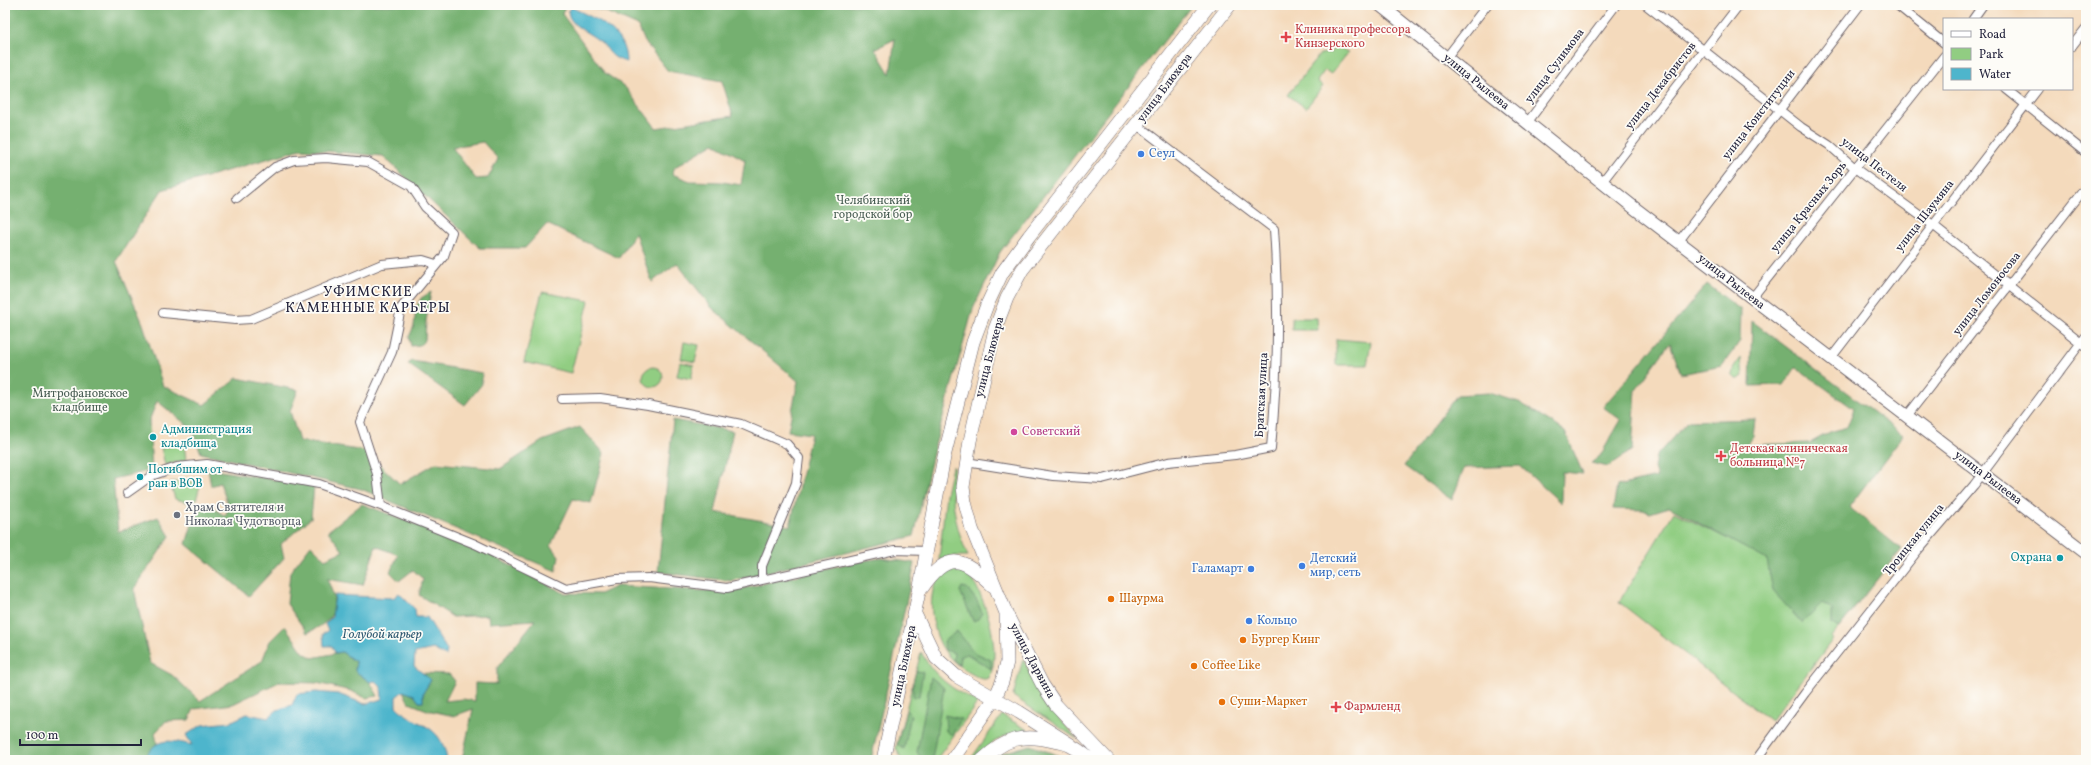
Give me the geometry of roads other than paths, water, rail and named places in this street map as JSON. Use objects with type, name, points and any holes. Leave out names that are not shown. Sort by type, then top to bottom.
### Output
[{"type":"main road","name":"улица Блюхера","points":[[883,760],[920,592],[950,429],[973,342],[987,305],[1002,273],[1029,236],[1209,5]]},
{"type":"main road","name":"улица Блюхера","points":[[952,760],[995,698],[1002,682],[1007,662],[1006,613],[972,529],[963,488],[966,462],[995,329],[1007,298],[1022,270],[1230,5]]},
{"type":"main road","points":[[920,592],[933,573],[945,564],[954,561],[962,562],[972,567],[996,588]]},
{"type":"main road","name":"улица Дарвина","points":[[1006,613],[1042,684],[1056,706],[1108,760]]},
{"type":"main road","points":[[915,614],[936,658],[956,676],[995,698],[1071,745],[1092,760]]},
{"type":"main road","points":[[982,760],[995,748],[1013,739],[1040,738],[1071,745]]},
{"type":"main road","points":[[887,741],[892,760]]},
{"type":"street","name":"улица Рылеева","points":[[1380,5],[1678,242],[2086,553]]},
{"type":"street","points":[[1446,58],[1487,5]]},
{"type":"street","name":"улица Сулимова","points":[[1527,123],[1616,5]]},
{"type":"street","name":"улица Пестеля","points":[[1646,5],[1779,108],[1801,127],[1829,144],[1856,169],[1933,225],[2008,286],[2084,342]]},
{"type":"street","name":"улица Декабристов","points":[[1602,182],[1739,5]]},
{"type":"street","name":"улица Конституции","points":[[1678,242],[1779,108],[1860,5]]},
{"type":"street","points":[[1897,5],[1943,42]]},
{"type":"street","points":[[1974,18],[1983,5]]},
{"type":"street","points":[[2073,45],[2086,28]]},
{"type":"street","name":"улица Красных Зорь","points":[[1752,298],[1856,169],[1943,57]]},
{"type":"street","points":[[2007,90],[2086,153]]},
{"type":"street","name":"улица Шаумяна","points":[[1831,358],[2037,90]]},
{"type":"street","name":"Братская улица","points":[[966,462],[1053,476],[1102,479],[1168,462],[1235,455],[1271,448],[1275,404],[1278,282],[1274,229],[1137,125]]},
{"type":"street","points":[[237,198],[275,167],[294,160],[326,158],[368,162],[411,186],[425,206],[452,232],[444,256],[401,308],[392,352],[360,422],[377,474],[381,506]]},
{"type":"street","name":"улица Ломоносова","points":[[1907,416],[2086,187]]},
{"type":"street","points":[[163,312],[235,320],[251,320],[382,264],[423,260],[436,264]]},
{"type":"street","name":"Троицкая улица","points":[[1758,757],[1805,693],[1982,474],[2084,342]]},
{"type":"street","points":[[562,399],[600,398],[648,405],[741,424],[787,444],[799,458],[796,483],[762,566],[762,578]]},
{"type":"street","points":[[127,493],[146,478],[157,474],[177,467],[207,464],[319,484],[381,506],[475,544],[566,588],[617,579],[649,578],[727,588],[762,578],[895,550],[927,551]]},
{"type":"water","points":[[571,7],[599,21],[615,34],[625,51],[626,62],[612,55],[602,43],[579,28],[572,21],[568,11]]},
{"type":"water","name":"Голубой карьер","points":[[399,593],[415,609],[416,617],[427,617],[447,650],[446,656],[433,649],[415,653],[414,666],[431,680],[423,693],[423,702],[419,702],[414,695],[403,691],[396,697],[396,706],[404,713],[434,732],[444,747],[447,760],[145,760],[149,752],[158,743],[170,741],[192,745],[186,735],[202,725],[230,722],[247,714],[268,718],[277,710],[292,705],[297,694],[316,692],[338,694],[365,704],[382,699],[381,687],[375,681],[370,682],[355,671],[356,662],[342,652],[335,653],[332,646],[324,646],[323,634],[328,631],[325,624],[332,617],[335,595],[393,598]]},
{"type":"place","name":"Клиника профессора Кинзерского","points":[[1286,37]]},
{"type":"place","name":"Сеул","points":[[1141,154]]},
{"type":"place","name":"Советский","points":[[1014,432]]},
{"type":"place","name":"Администрация кладбища","points":[[153,437]]},
{"type":"place","name":"Детская клиническая больница №7","points":[[1721,456]]},
{"type":"place","name":"Погибшим от ран в ВОВ","points":[[140,477]]},
{"type":"place","name":"Храм Святителя и Николая Чудотворца","points":[[177,515]]},
{"type":"place","name":"Охрана","points":[[2060,558]]},
{"type":"place","name":"Детский мир, сеть","points":[[1302,566]]},
{"type":"place","name":"Галамарт","points":[[1251,569]]},
{"type":"place","name":"Шаурма","points":[[1111,599]]},
{"type":"place","name":"Кольцо","points":[[1249,621]]},
{"type":"place","name":"Бургер Кинг","points":[[1243,640]]},
{"type":"place","name":"Coffee Like","points":[[1194,666]]},
{"type":"place","name":"Суши-Маркет","points":[[1222,702]]},
{"type":"place","name":"Фармленд","points":[[1336,707]]},
{"type":"district","name":"УФИМСКИЕ КАМЕННЫЕ КАРЬЕРЫ","points":[[368,300]]},
{"type":"park label","name":"Челябинский городской бор","points":[[873,208]]},
{"type":"park label","name":"Митрофановское кладбище","points":[[80,401]]}]
